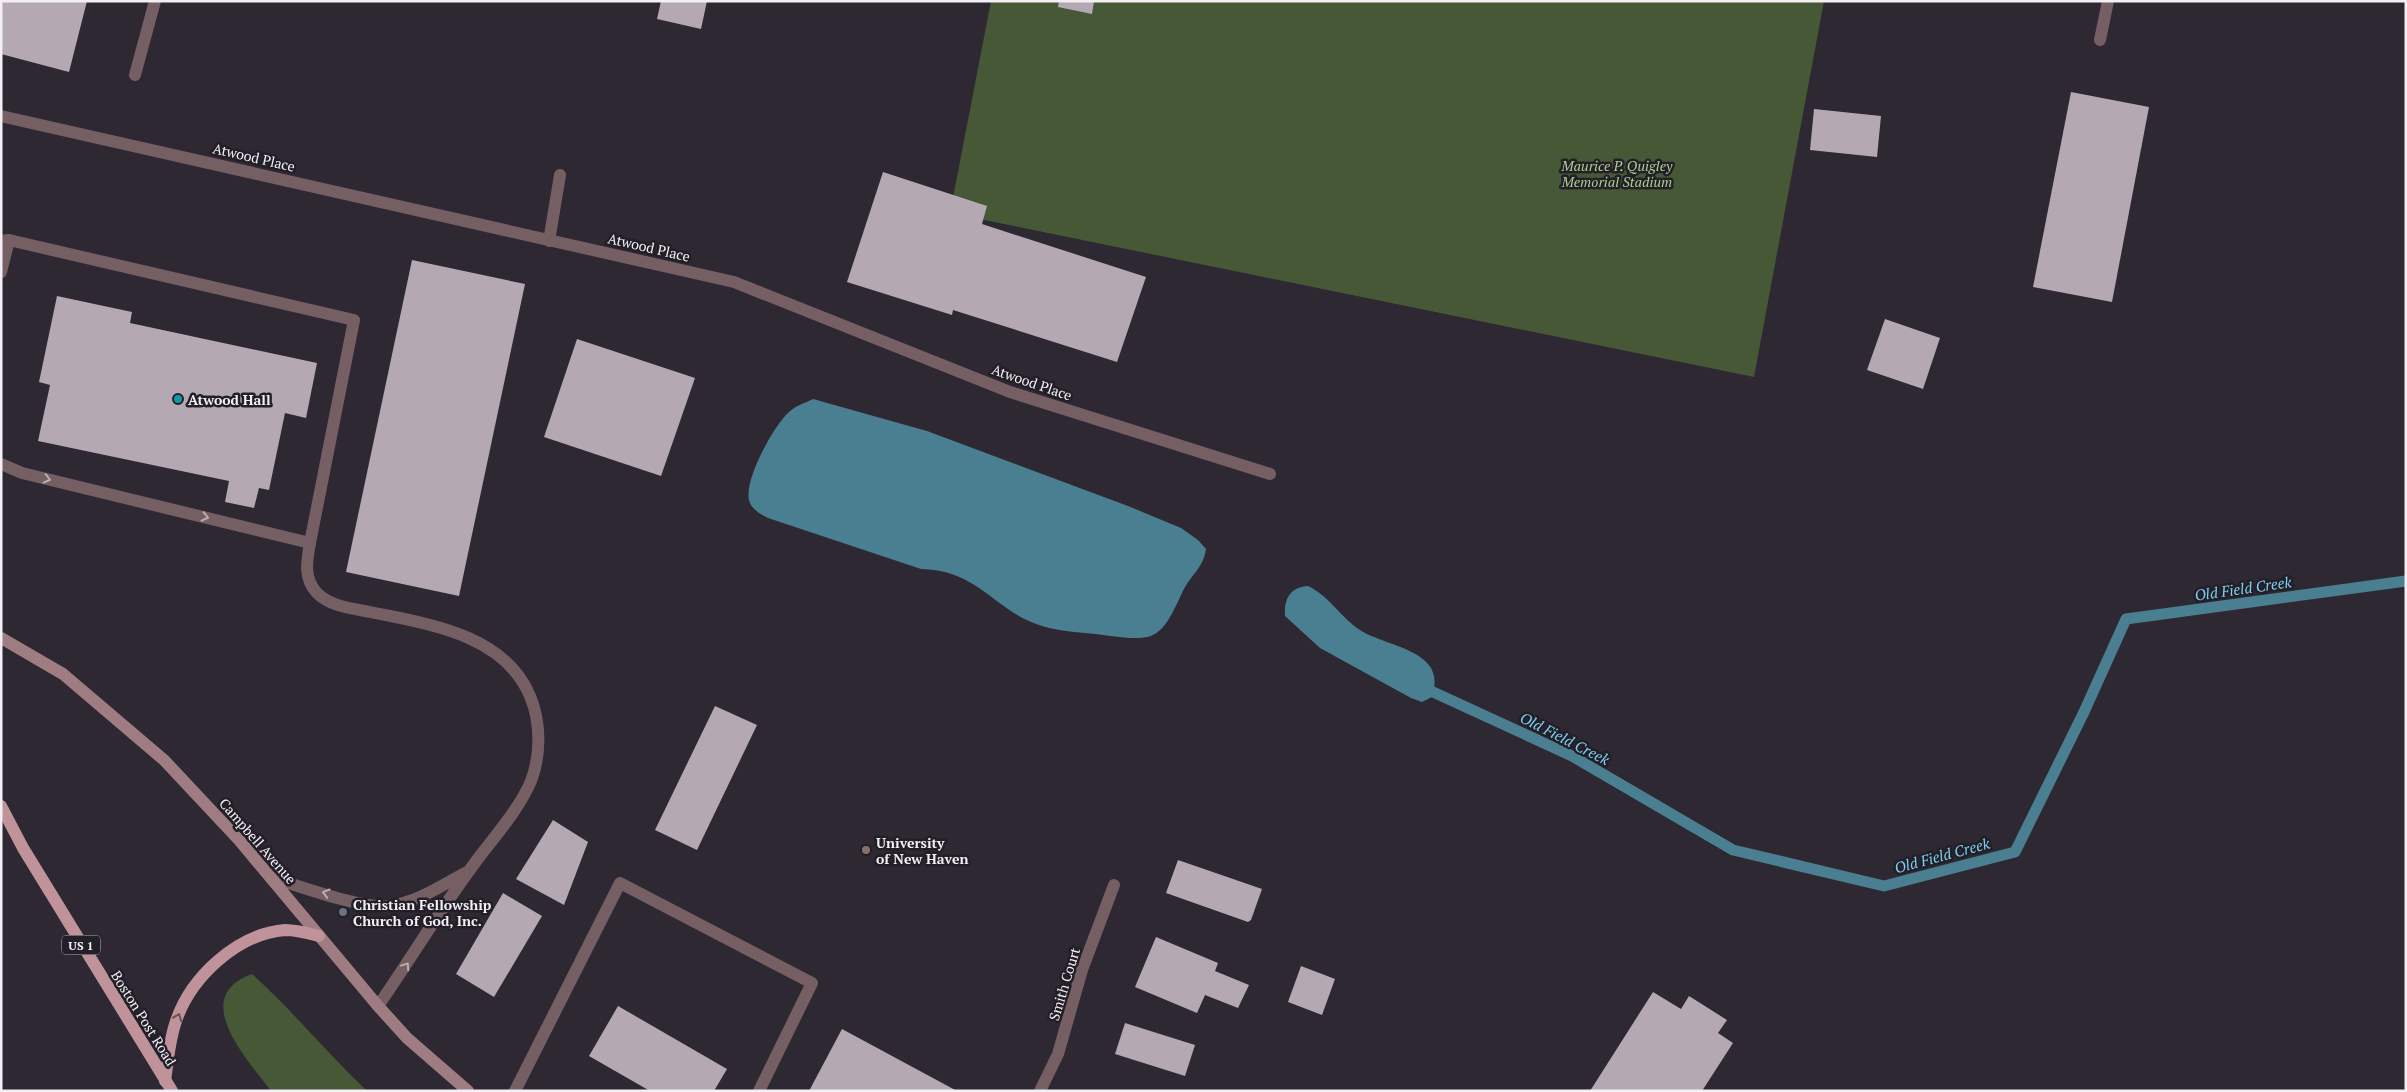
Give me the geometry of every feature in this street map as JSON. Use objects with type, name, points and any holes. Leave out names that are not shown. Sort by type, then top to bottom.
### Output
[{"type":"main road","name":"Campbell Avenue","points":[[1,638],[63,674],[164,760],[272,878],[318,936],[407,1038],[468,1091]]},
{"type":"main road","name":"Boston Post Road","points":[[1,806],[23,848],[169,1088]]},
{"type":"main road","points":[[169,1088],[170,1044],[176,1020],[197,982],[211,967],[239,946],[265,934],[285,930],[318,936]]},
{"type":"street","points":[[134,76],[155,1]]},
{"type":"street","points":[[2100,40],[2108,1]]},
{"type":"street","name":"Atwood Place","points":[[1,116],[734,282],[1010,392],[1270,474]]},
{"type":"street","points":[[549,240],[560,175]]},
{"type":"street","points":[[1,272],[5,240],[354,320],[310,543],[307,563],[308,578],[323,598],[343,607],[433,625],[459,634],[483,646],[502,659],[518,675],[530,697],[537,721],[539,742],[531,780],[523,798],[470,870],[378,1006]]},
{"type":"street","points":[[1,464],[22,473],[310,543]]},
{"type":"street","points":[[272,878],[367,906],[386,906],[400,904],[427,894],[470,870]]},
{"type":"street","points":[[515,1091],[620,883],[812,983],[759,1091]]},
{"type":"street","name":"Smith Court","points":[[1040,1091],[1058,1054],[1082,970],[1114,886]]},
{"type":"green space","name":"Maurice P. Quigley Memorial Stadium","points":[[991,1],[1824,1],[1754,377],[950,213]]},
{"type":"green space","points":[[252,974],[367,1091],[271,1091],[238,1046],[229,1030],[224,1013],[225,998],[233,984]]},
{"type":"water","points":[[813,399],[927,431],[1128,506],[1181,528],[1198,540],[1206,549],[1203,561],[1186,586],[1162,629],[1146,637],[1121,637],[1064,631],[1042,626],[1026,620],[958,576],[941,571],[921,569],[768,518],[755,510],[750,503],[748,494],[754,469],[768,441],[783,419],[794,408]]},
{"type":"water","points":[[1308,586],[1328,600],[1357,628],[1423,659],[1431,668],[1435,681],[1432,697],[1422,702],[1411,698],[1320,648],[1285,616],[1289,595],[1297,589]]},
{"type":"building","points":[[1,1],[87,1],[69,72],[1,54]]},
{"type":"building","points":[[661,1],[707,1],[701,29],[657,19]]},
{"type":"building","points":[[1059,1],[1094,1],[1092,14],[1058,7]]},
{"type":"building","points":[[2071,92],[2149,107],[2112,302],[2033,287]]},
{"type":"building","points":[[1814,109],[1881,116],[1877,157],[1810,150]]},
{"type":"building","points":[[883,172],[987,206],[982,224],[1146,277],[1117,362],[953,310],[952,315],[847,282]]},
{"type":"building","points":[[412,260],[525,284],[459,596],[346,572]]},
{"type":"building","name":"Atwood Hall","points":[[57,296],[132,312],[130,323],[317,363],[306,418],[285,413],[269,490],[259,488],[254,508],[225,502],[229,481],[38,441],[50,385],[39,382]]},
{"type":"building","points":[[1885,319],[1940,338],[1923,389],[1867,370]]},
{"type":"building","points":[[577,339],[695,378],[661,476],[544,437]]},
{"type":"building","points":[[715,706],[757,725],[697,850],[655,830]]},
{"type":"building","points":[[553,820],[588,842],[564,905],[516,879]]},
{"type":"building","points":[[1178,860],[1262,889],[1251,920],[1248,922],[1166,893]]},
{"type":"building","points":[[503,893],[542,916],[494,997],[456,974]]},
{"type":"building","points":[[1156,937],[1218,963],[1215,971],[1249,985],[1238,1008],[1205,995],[1197,1013],[1135,987]]},
{"type":"building","points":[[1301,966],[1335,979],[1322,1015],[1288,1002]]},
{"type":"building","points":[[1653,992],[1681,1009],[1689,996],[1727,1020],[1718,1033],[1733,1043],[1702,1091],[1590,1091]]},
{"type":"building","points":[[618,1006],[727,1069],[714,1091],[650,1091],[589,1056]]},
{"type":"building","points":[[1125,1023],[1195,1045],[1185,1076],[1115,1054]]},
{"type":"building","points":[[842,1029],[957,1091],[809,1091]]},
{"type":"waterway","name":"Old Field Creek","points":[[1420,686],[1572,756],[1733,850],[1884,886],[2015,852],[2084,712],[2126,619],[2406,581]]},
{"type":"place","name":"Atwood Hall","points":[[178,399]]},
{"type":"place","name":"University of New Haven","points":[[866,850]]},
{"type":"place","name":"Christian Fellowship Church of God, Inc.","points":[[343,912]]}]
